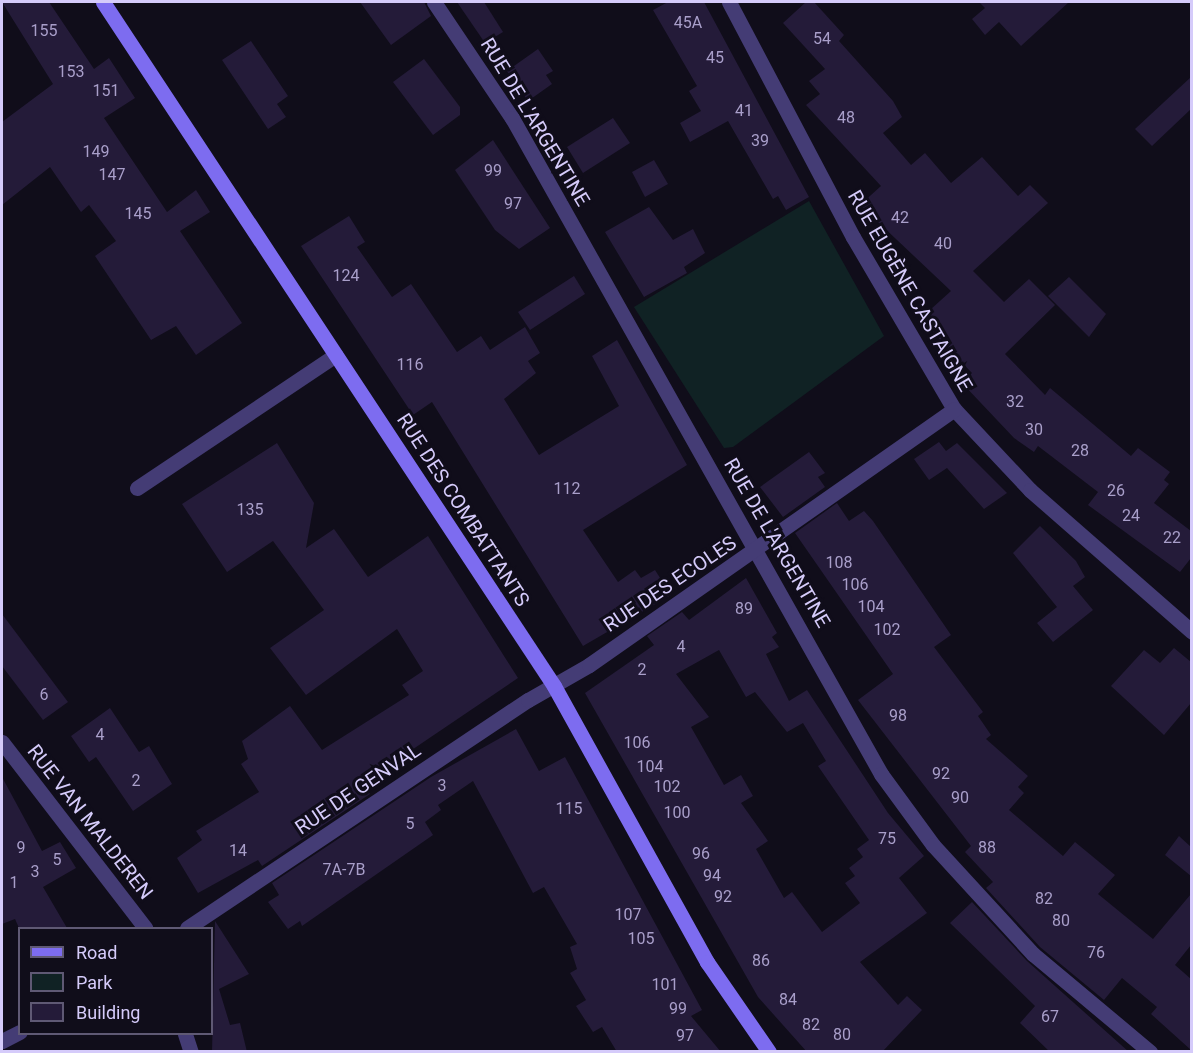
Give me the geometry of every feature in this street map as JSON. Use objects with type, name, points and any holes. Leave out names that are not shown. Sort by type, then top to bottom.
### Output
[{"type":"main road","name":"RUE DES COMBATTANTS","points":[[103,2],[554,686],[706,962],[769,1052]]},
{"type":"street","name":"RUE DE L'ARGENTINE","points":[[434,2],[512,118],[758,549],[881,774],[933,845],[1033,954],[1150,1052]]},
{"type":"street","name":"RUE EUGÈNE CASTAIGNE","points":[[729,2],[853,237],[954,409],[1030,490],[1191,632]]},
{"type":"street","points":[[137,488],[336,355]]},
{"type":"street","name":"RUE DES ECOLES","points":[[554,686],[758,549],[954,409]]},
{"type":"street","name":"RUE DE GENVAL","points":[[189,927],[554,686]]},
{"type":"street","name":"RUE VAN MALDEREN","points":[[2,742],[144,927]]},
{"type":"street","points":[[2,1041],[18,1033]]},
{"type":"street","points":[[185,1035],[191,1052]]},
{"type":"green space","points":[[809,201],[884,336],[733,447],[724,448],[634,307]]},
{"type":"building","points":[[2,2],[49,2],[94,69],[109,58],[135,98],[104,118],[167,212],[196,190],[210,212],[180,231],[242,323],[196,355],[176,326],[151,340],[95,256],[116,241],[89,205],[81,212],[50,167],[2,205],[2,122],[53,84]]},
{"type":"building","points":[[360,2],[424,2],[431,16],[391,45]]},
{"type":"building","points":[[457,2],[484,2],[503,32],[485,43]]},
{"type":"building","points":[[668,2],[704,2],[809,197],[786,210],[778,196],[773,199],[728,121],[690,142],[680,123],[701,111],[689,91],[697,86],[653,10]]},
{"type":"building","points":[[806,2],[814,2],[844,35],[839,41],[893,101],[902,117],[883,133],[911,165],[925,153],[951,183],[982,157],[1018,196],[1030,185],[1048,203],[973,271],[1004,302],[1029,279],[1055,305],[1005,354],[1045,395],[1050,388],[1131,456],[1138,448],[1170,472],[1164,480],[1169,484],[1154,503],[1191,531],[1191,558],[1180,572],[1088,505],[1098,492],[1038,446],[1034,452],[1014,438],[962,383],[972,373],[920,319],[951,291],[860,205],[881,186],[806,105],[820,94],[809,81],[825,69],[783,23]]},
{"type":"building","points":[[979,2],[1069,2],[1021,46],[999,22],[985,35],[972,19],[985,8]]},
{"type":"building","points":[[251,41],[288,96],[277,104],[286,117],[268,129],[222,60]]},
{"type":"building","points":[[538,49],[553,71],[546,75],[552,84],[528,101],[507,71]]},
{"type":"building","points":[[424,59],[460,107],[460,115],[433,135],[393,82]]},
{"type":"building","points":[[1191,77],[1191,109],[1152,146],[1135,129]]},
{"type":"building","points":[[613,118],[630,143],[583,173],[567,147]]},
{"type":"building","points":[[493,140],[550,228],[519,249],[495,230],[455,170]]},
{"type":"building","points":[[654,160],[668,184],[645,197],[632,172]]},
{"type":"building","points":[[649,207],[673,240],[693,229],[705,253],[684,267],[687,273],[644,297],[605,232]]},
{"type":"building","points":[[349,216],[365,242],[357,247],[392,297],[411,284],[457,352],[481,336],[490,350],[525,327],[540,353],[528,361],[536,373],[504,399],[539,455],[619,406],[592,356],[617,340],[687,465],[583,530],[618,582],[635,570],[641,578],[655,570],[671,595],[583,646],[432,402],[413,415],[301,246]]},
{"type":"building","points":[[574,276],[585,294],[530,330],[518,312]]},
{"type":"building","points":[[1069,277],[1106,314],[1089,337],[1048,296]]},
{"type":"building","points":[[939,442],[946,451],[957,443],[1007,493],[984,509],[947,468],[929,480],[914,459]]},
{"type":"building","points":[[277,443],[314,503],[306,548],[334,529],[368,577],[428,536],[518,678],[363,783],[370,794],[262,866],[258,860],[198,893],[177,858],[202,840],[196,831],[259,792],[241,764],[248,759],[242,741],[290,706],[322,750],[409,695],[402,685],[423,671],[397,629],[306,695],[270,648],[324,610],[273,541],[227,572],[182,504]]},
{"type":"building","points":[[809,452],[825,473],[818,477],[825,487],[783,517],[760,487]]},
{"type":"building","points":[[837,503],[849,521],[864,511],[873,521],[951,635],[934,647],[983,712],[978,716],[991,735],[986,739],[1028,776],[1018,787],[1024,793],[1009,810],[1063,856],[1075,842],[1115,875],[1098,894],[1153,939],[1191,894],[1191,945],[1175,965],[1191,979],[1191,1050],[1151,1014],[1157,1007],[1122,978],[1104,1000],[1040,947],[986,888],[993,882],[965,852],[971,846],[858,700],[893,674],[795,533]]},
{"type":"building","points":[[1040,526],[1076,561],[1085,577],[1073,586],[1093,610],[1053,642],[1037,623],[1057,607],[1013,553]]},
{"type":"building","points":[[746,578],[777,633],[772,637],[779,647],[766,654],[789,701],[807,690],[888,813],[924,856],[899,878],[927,913],[860,962],[898,1005],[907,996],[922,1010],[882,1052],[807,1052],[758,997],[585,693],[654,645],[647,636],[682,612],[689,620]],"holes":[[[719,650],[746,697],[755,692],[787,732],[803,723],[826,761],[818,766],[869,840],[857,849],[863,857],[849,868],[855,876],[845,883],[860,903],[822,932],[792,892],[784,898],[756,849],[768,841],[741,803],[753,796],[741,775],[724,785],[691,727],[709,717],[676,674]]]},
{"type":"building","points":[[2,614],[68,702],[43,720],[2,666]]},
{"type":"building","points":[[1174,648],[1191,662],[1191,703],[1164,735],[1111,686],[1144,650],[1160,663]]},
{"type":"building","points":[[110,708],[139,752],[149,746],[172,784],[133,811],[96,757],[89,762],[71,736]]},
{"type":"building","points":[[516,729],[539,771],[565,757],[702,1010],[691,1016],[721,1052],[617,1052],[602,1027],[593,1032],[576,1006],[586,1000],[570,973],[577,969],[570,947],[577,944],[544,887],[533,893],[473,781],[438,805],[441,810],[425,822],[433,835],[302,926],[300,921],[288,929],[268,902],[279,895],[272,883],[431,777]]},
{"type":"building","points":[[2,777],[42,851],[60,842],[76,868],[43,887],[66,927],[19,927],[15,919],[2,924]]},
{"type":"building","points":[[1179,836],[1191,847],[1191,876],[1165,855]]},
{"type":"building","points":[[972,902],[1027,961],[1129,1052],[1050,1052],[1020,1023],[1035,1006],[950,923]]},
{"type":"building","points":[[215,921],[249,974],[219,989],[230,1025],[240,1023],[247,1052],[212,1052]]}]
